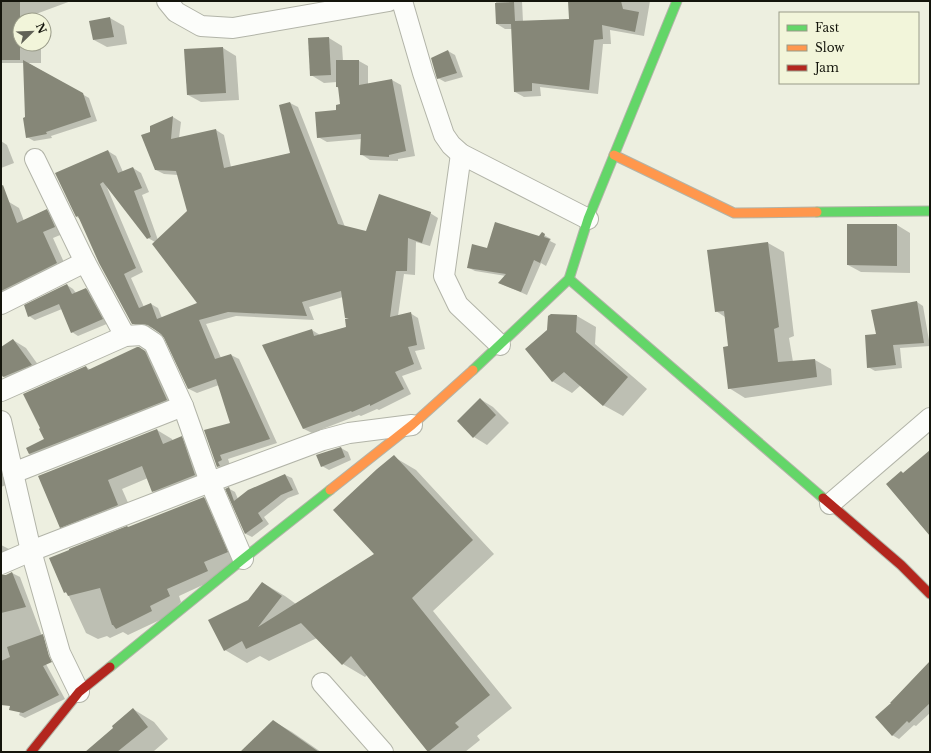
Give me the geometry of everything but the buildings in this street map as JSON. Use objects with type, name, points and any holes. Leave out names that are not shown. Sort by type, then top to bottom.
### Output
[{"type":"street","points":[[167,1],[176,12],[201,26],[233,28],[389,1]]},
{"type":"street","points":[[402,1],[423,73],[444,135],[451,145],[461,154],[588,219]]},
{"type":"street","points":[[31,752],[79,692],[412,425],[500,345],[569,279],[588,219],[677,1]]},
{"type":"street","points":[[461,154],[444,276],[458,305],[500,345]]},
{"type":"street","points":[[614,155],[734,214],[930,211]]},
{"type":"street","points":[[35,159],[85,262],[125,336]]},
{"type":"street","points":[[1,304],[85,262]]},
{"type":"street","points":[[569,279],[901,565],[930,594]]},
{"type":"street","points":[[1,391],[125,336],[142,335],[154,343],[183,406],[210,482],[243,559]]},
{"type":"street","points":[[13,473],[183,406]]},
{"type":"street","points":[[830,504],[930,418]]},
{"type":"street","points":[[1,421],[31,551],[60,654],[79,692]]},
{"type":"street","points":[[1,564],[210,482],[323,440],[349,433],[412,425]]},
{"type":"street","points":[[322,683],[383,752]]},
{"type":"traffic: fast","points":[[473,370],[569,279],[588,219],[677,1]]},
{"type":"traffic: fast","points":[[817,212],[930,211]]},
{"type":"traffic: fast","points":[[569,279],[823,498]]},
{"type":"traffic: fast","points":[[110,667],[330,490]]},
{"type":"traffic: slow","points":[[614,155],[734,213],[817,212]]},
{"type":"traffic: slow","points":[[330,490],[412,425],[473,370]]},
{"type":"traffic: jam","points":[[823,498],[901,565],[930,594]]},
{"type":"traffic: jam","points":[[31,752],[79,692],[110,667]]}]
